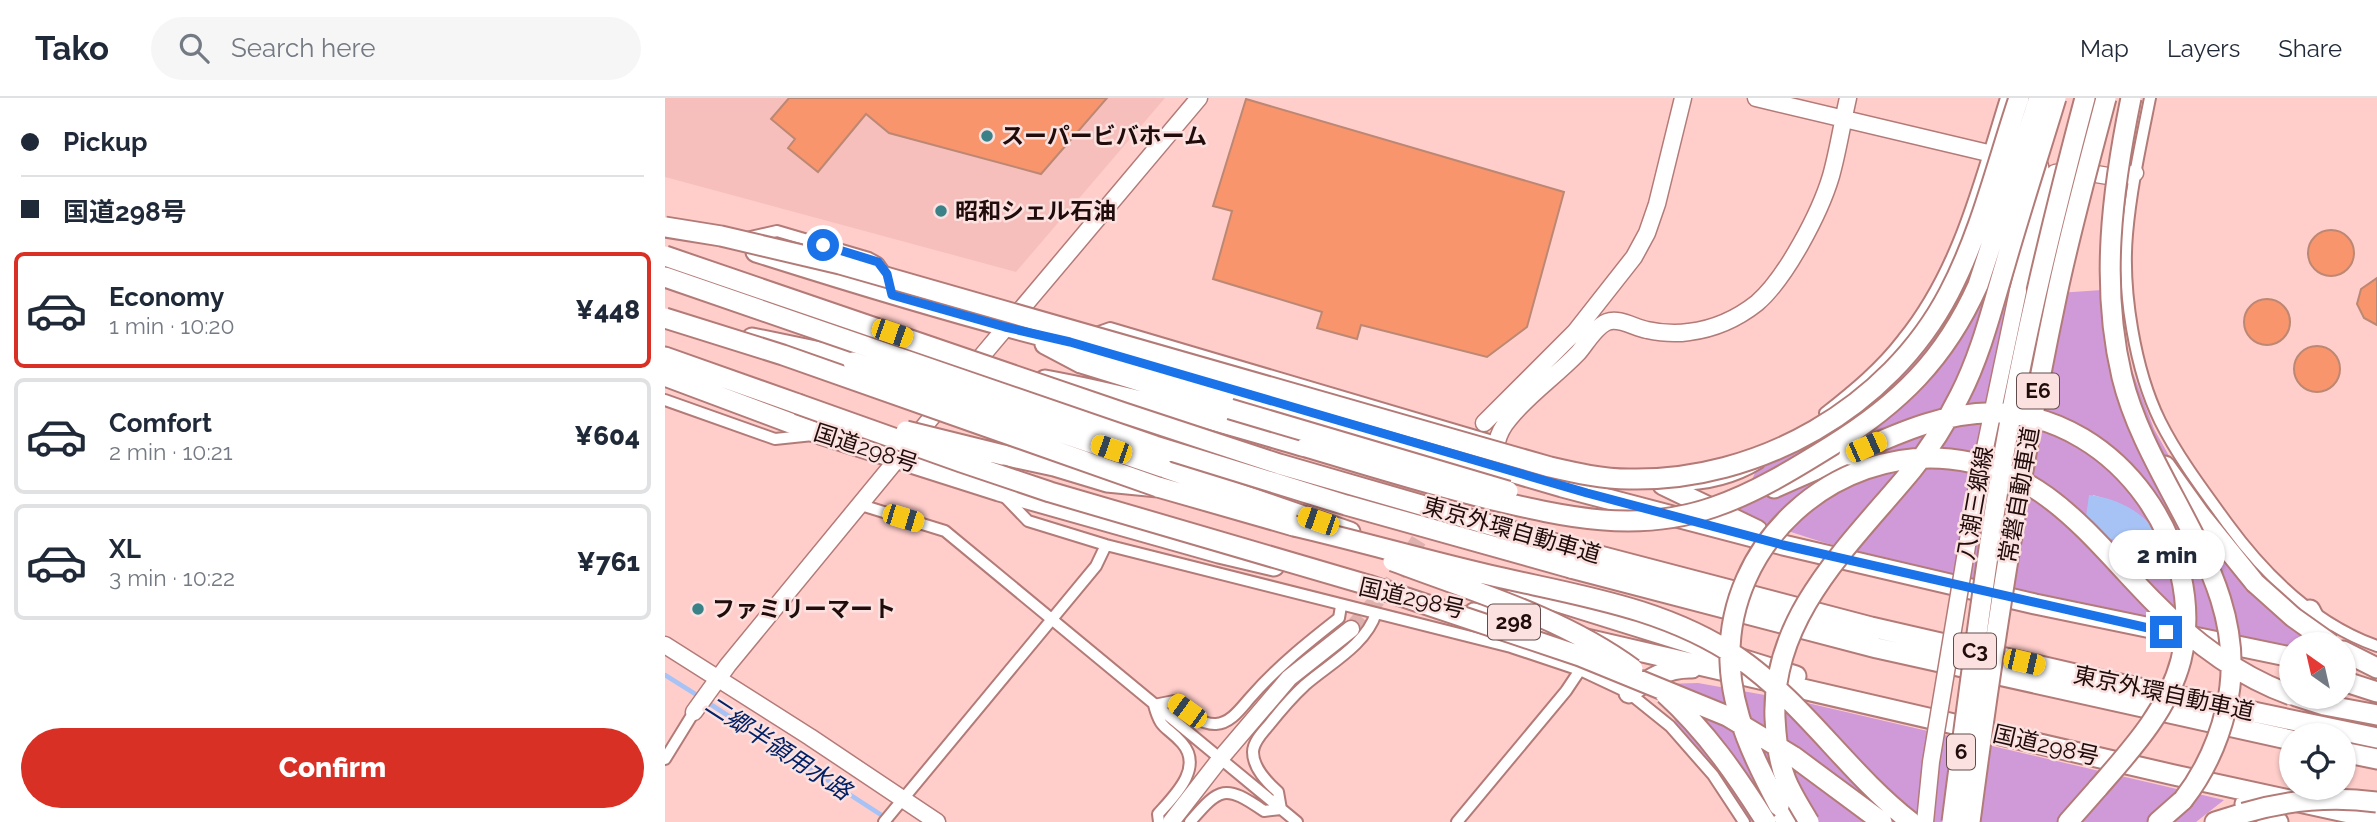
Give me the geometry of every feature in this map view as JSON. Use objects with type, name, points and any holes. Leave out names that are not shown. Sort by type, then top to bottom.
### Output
[{"type":"highway","points":[[665,224],[840,264],[1550,467],[1611,478],[1655,478],[1723,467],[1789,444],[1852,406],[1891,372],[1936,316],[1960,271],[2019,98]]},
{"type":"highway","points":[[1713,508],[1781,475],[1856,430],[1907,391],[1935,360],[1958,324],[1977,285],[2039,98]]},
{"type":"highway","points":[[1809,822],[1786,780],[1776,734],[1777,680],[1791,632],[1827,570],[1914,469],[1941,430],[1961,393],[1981,344],[2056,98]]},
{"type":"highway","name":"常磐自動車道","points":[[1979,686],[1997,495],[2015,394],[2038,282],[2085,98]]},
{"type":"highway","name":"常磐自動車道","points":[[1979,686],[2058,290],[2106,98]]},
{"type":"highway","points":[[2131,98],[2113,204],[2109,265],[2115,339],[2131,404],[2156,461],[2210,568],[2226,613],[2232,655],[2229,698],[2212,752],[2189,792],[2158,822]]},
{"type":"highway","points":[[665,224],[892,295],[1070,342],[1563,487],[1783,545],[2035,604],[2279,655]]},
{"type":"highway","name":"東京外環自動車道","points":[[665,256],[1279,464],[1574,559],[1877,648],[2279,737]]},
{"type":"highway","name":"東京外環自動車道","points":[[665,277],[1156,446],[1346,505],[2101,680],[2377,738]]},
{"type":"highway","points":[[665,318],[825,353],[1500,584],[1848,691],[1893,710]]},
{"type":"highway","points":[[702,328],[1158,487],[1294,526],[1654,615],[1690,630],[1736,656],[1774,685],[1867,784],[1911,822]]},
{"type":"highway","points":[[1010,328],[1081,362],[1576,511],[1622,517],[1681,515]]},
{"type":"highway","points":[[665,357],[773,395],[888,426],[1054,466],[1107,482],[1158,487]]},
{"type":"highway","points":[[1010,374],[1081,387],[1188,413],[1456,491],[1556,515],[1589,520],[1614,521],[1681,515],[1713,508],[1776,487],[1920,425],[1977,414],[2000,413],[2043,421],[2083,439],[2114,463],[2143,494],[2173,546],[2186,600],[2184,642],[2174,679],[2154,718],[2129,753],[2068,822]]},
{"type":"highway","name":"国道298号","points":[[665,376],[820,434],[999,491],[1219,553],[2174,775],[2377,819]]},
{"type":"highway","points":[[800,401],[961,463],[1368,585],[1580,656],[1727,716],[1793,756],[1882,822]]},
{"type":"highway","points":[[2131,404],[2170,473],[2238,563],[2273,600],[2314,632]]},
{"type":"highway","points":[[1786,822],[1752,754],[1734,695],[1730,643],[1737,604],[1762,550],[1787,518],[1803,503],[1840,479],[1878,464],[1912,459],[1951,459],[1988,466],[2027,482],[2077,519],[2153,601],[2190,634],[2241,671],[2279,689]]},
{"type":"highway","points":[[1663,485],[1740,521],[1783,545]]},
{"type":"highway","points":[[1294,526],[1490,596],[1546,620],[1611,653],[1660,690],[1687,715],[1730,768],[1766,822]]},
{"type":"highway","points":[[2309,610],[2322,632]]},
{"type":"highway","points":[[2244,649],[2279,660]]},
{"type":"highway","points":[[2356,658],[2377,670]]},
{"type":"highway","points":[[1629,693],[1654,676],[1669,670],[1685,667],[1714,668]]},
{"type":"highway","points":[[2356,668],[2377,670]]},
{"type":"highway","points":[[2356,685],[2377,692]]},
{"type":"highway","name":"6","points":[[1952,822],[1979,686]]},
{"type":"highway","name":"6","points":[[1970,822],[1979,686]]},
{"type":"highway","points":[[2345,709],[2377,715]]},
{"type":"highway","points":[[2356,755],[2377,759]]},
{"type":"highway","points":[[2174,775],[2236,799],[2278,822]]},
{"type":"highway","points":[[2215,822],[2266,807],[2309,800],[2354,799],[2377,802]]},
{"type":"highway","points":[[2225,822],[2244,813]]},
{"type":"street","points":[[665,759],[719,678],[898,458],[1010,328],[1199,98]]},
{"type":"street","points":[[1484,423],[1574,332],[1634,257],[1647,233],[1657,204],[1683,98]]},
{"type":"street","points":[[1756,98],[1988,153]]},
{"type":"street","points":[[1497,442],[1510,416],[1563,369],[1599,327],[1608,321],[1618,321],[1649,331],[1690,332],[1716,326],[1757,302],[1773,285],[1792,257],[1822,203],[1832,174],[1848,98]]},
{"type":"street","points":[[1070,342],[1110,328],[1583,469],[1663,485],[1711,482],[1749,470],[1820,418],[1889,357],[1919,318],[1951,260],[1973,202],[2005,98]]},
{"type":"street","points":[[2150,98],[2135,173],[2127,237],[2128,290],[2134,342],[2143,378],[2159,420],[2179,455],[2239,539],[2266,571],[2309,610],[2377,646]]},
{"type":"street","points":[[1998,122],[2040,166],[2043,188]]},
{"type":"street","points":[[2043,188],[2055,173],[2072,170],[2120,178],[2135,173]]},
{"type":"street","name":"八潮三郷線","points":[[1925,822],[1931,762],[1977,485],[2043,188]]},
{"type":"street","points":[[726,243],[777,231],[869,258],[878,262],[887,274],[892,295]]},
{"type":"street","points":[[665,400],[775,439],[820,434]]},
{"type":"street","points":[[999,491],[1028,521],[1106,545],[1511,647],[1580,670],[1629,693],[1670,726],[1713,775],[1744,822]]},
{"type":"street","points":[[861,505],[945,531],[1297,822]]},
{"type":"street","points":[[884,822],[1096,566],[1106,545]]},
{"type":"street","points":[[1154,705],[1174,701],[1200,720],[1222,723],[1237,714],[1277,667],[1339,618],[1341,606]]},
{"type":"street","points":[[1280,809],[1278,792],[1256,763],[1253,752],[1255,745],[1278,714],[1304,686],[1372,626],[1376,613]]},
{"type":"street","points":[[1171,822],[1289,678],[1351,629]]},
{"type":"street","points":[[665,645],[937,822]]},
{"type":"street","points":[[1457,822],[1566,691],[1580,670]]},
{"type":"street","points":[[1154,705],[1159,724],[1184,745],[1190,759],[1182,787],[1158,814],[1159,822]]},
{"type":"street","points":[[1189,822],[1213,796],[1228,791],[1241,795],[1264,811],[1280,809]]},
{"type":"shaded area","points":[[665,98],[1165,98],[1016,272],[665,177]]},
{"type":"shaded area","points":[[2117,289],[2129,362],[2154,429],[2178,472],[2222,535],[2315,632],[2279,632],[2279,645],[1926,570],[1822,542],[1735,514],[1757,469],[1855,394],[1938,301]],"holes":[[[2093,495],[2136,512],[2156,532],[2115,538],[2095,535]]]},
{"type":"shaded area","points":[[1698,683],[1803,702],[2224,800],[2196,822],[1749,822],[1722,781],[1676,724],[1664,684]]},
{"type":"water","points":[[2089,495],[2118,502],[2143,517],[2156,532],[2152,545],[2148,548],[2095,535],[2085,524]]},
{"type":"building","name":"スーパービバホーム","points":[[789,98],[1107,98],[1041,174],[889,133],[866,114],[818,172],[788,148],[795,139],[771,119]]},
{"type":"building","points":[[1246,99],[1564,192],[1527,327],[1487,357],[1361,325],[1357,339],[1317,328],[1322,312],[1213,279],[1232,211],[1213,206]]},
{"type":"building","points":[[2331,230],[2340,231],[2347,237],[2353,244],[2353,262],[2347,269],[2340,275],[2331,276],[2322,275],[2315,269],[2309,262],[2308,253],[2309,244],[2315,237],[2322,231]]},
{"type":"building","points":[[2377,278],[2377,325],[2364,318],[2357,304],[2361,289]]},
{"type":"building","points":[[2267,299],[2276,300],[2283,306],[2289,313],[2289,331],[2283,338],[2276,344],[2267,345],[2258,344],[2251,338],[2245,331],[2244,322],[2245,313],[2251,306],[2258,300]]},
{"type":"building","points":[[2317,346],[2326,347],[2333,353],[2339,360],[2339,378],[2333,385],[2326,391],[2317,392],[2308,391],[2301,385],[2295,378],[2294,369],[2295,360],[2301,353],[2308,347]]},
{"type":"waterway","name":"二郷半領用水路","points":[[665,675],[700,697]]},
{"type":"waterway","name":"二郷半領用水路","points":[[707,702],[892,822]]},
{"type":"tunnel","points":[[1351,629],[1389,587],[1422,535],[1451,477]]},
{"type":"place","name":"スーパービバホーム","points":[[987,136]]},
{"type":"place","name":"昭和シェル石油","points":[[941,211]]},
{"type":"place","name":"ファミリーマート","points":[[698,609]]},
{"type":"route","points":[[823,245],[878,262],[887,274],[892,295],[1070,342],[1563,487],[1783,545],[2166,632]]}]
